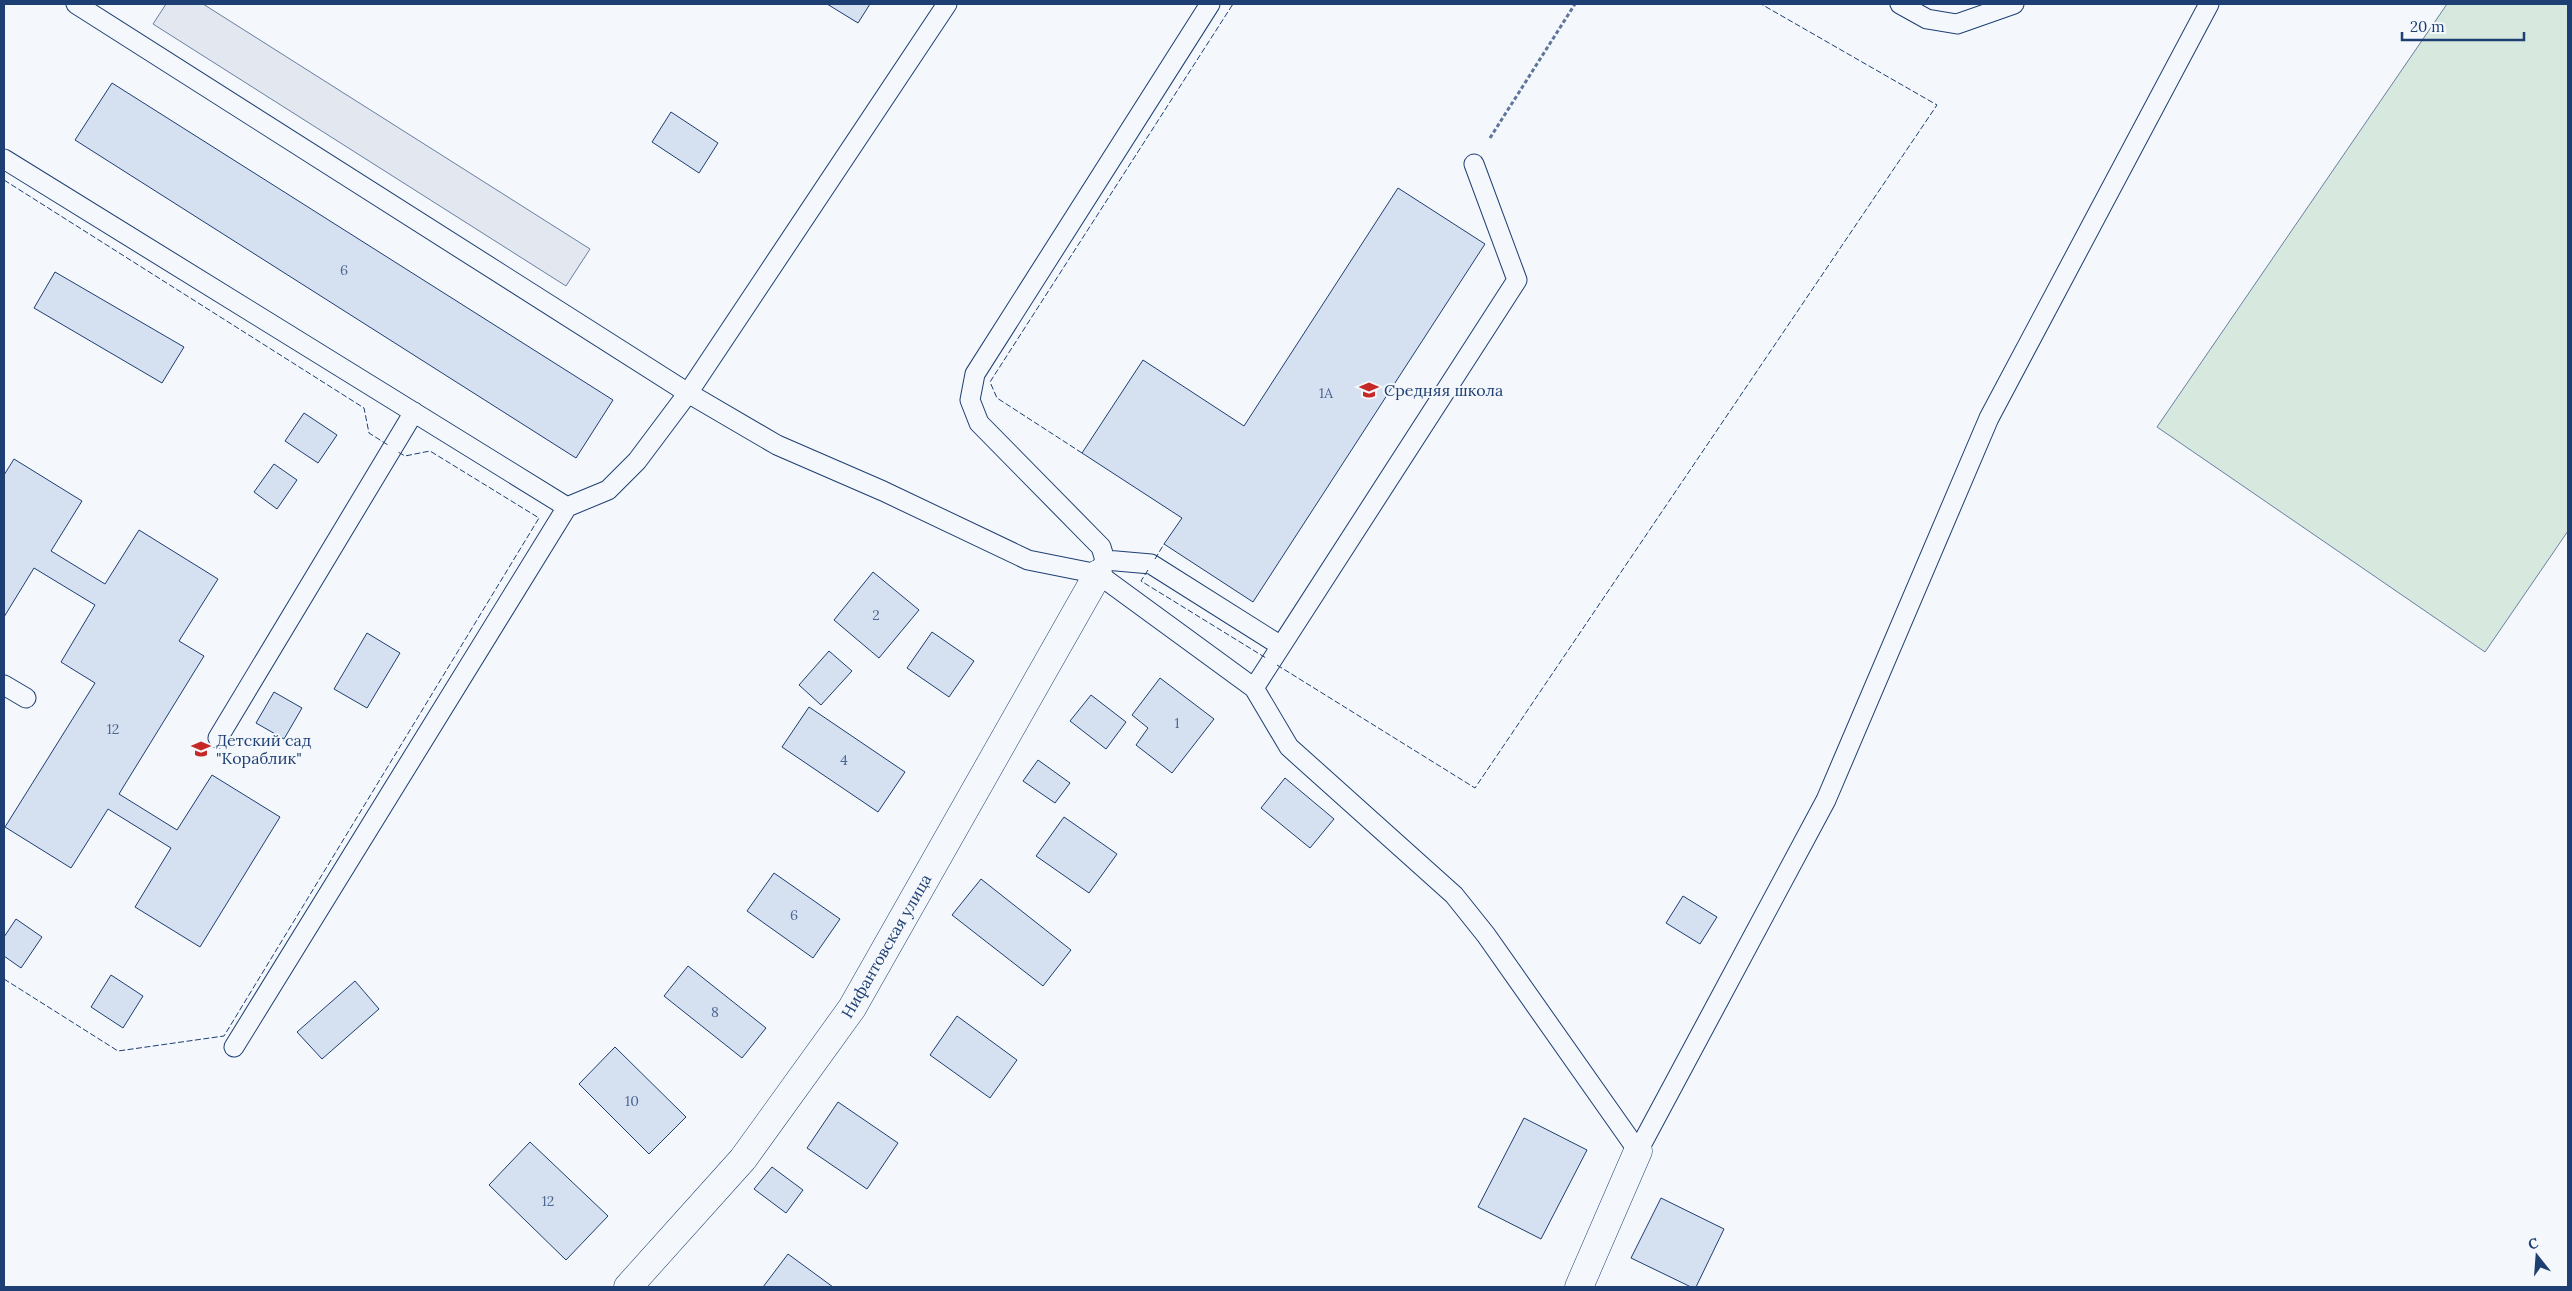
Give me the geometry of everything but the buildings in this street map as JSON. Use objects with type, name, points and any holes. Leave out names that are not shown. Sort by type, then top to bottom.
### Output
[{"type":"street","name":"Нифантовская улица","points":[[628,1287],[743,1159],[852,1008],[1102,567]]},
{"type":"street","points":[[1579,1287],[1638,1152]]},
{"type":"lane","points":[[76,4],[688,393],[778,445],[883,491],[1028,560],[1102,567],[1151,564],[1281,646]]},
{"type":"lane","points":[[234,1047],[567,507],[608,490],[637,461],[688,393],[947,4]]},
{"type":"lane","points":[[1210,4],[975,374],[970,400],[979,422],[1101,547],[1102,567],[1254,688],[1289,747],[1454,895],[1486,935],[1638,1152],[1826,800],[1989,418],[2208,4]]},
{"type":"lane","points":[[1900,4],[1927,19],[1958,24],[2014,4]]},
{"type":"lane","points":[[4,159],[567,507]]},
{"type":"lane","points":[[1254,688],[1517,280],[1474,164]]},
{"type":"lane","points":[[218,738],[414,412]]},
{"type":"lane","points":[[4,684],[26,698]]},
{"type":"path","points":[[1474,164],[1576,4]]},
{"type":"shaded area","points":[[166,4],[203,4],[590,249],[566,286],[153,24]]},
{"type":"shaded area","points":[[2447,4],[2568,4],[2568,531],[2485,652],[2157,427]]},
{"type":"fence","points":[[1082,453],[997,398],[990,382],[1233,4]]},
{"type":"fence","points":[[1277,665],[1475,788],[1937,105],[1761,4]]},
{"type":"fence","points":[[4,180],[364,408],[369,433],[388,445]]},
{"type":"fence","points":[[4,979],[118,1051],[224,1036],[539,518],[430,451],[405,456],[398,452]]},
{"type":"fence","points":[[1155,559],[1164,544]]},
{"type":"fence","points":[[1148,570],[1141,581],[1266,658]]},
{"type":"place","name":"Средняя школа","points":[[1369,390]]},
{"type":"place","name":"Детский сад \"Кораблик\"","points":[[201,749]]}]
